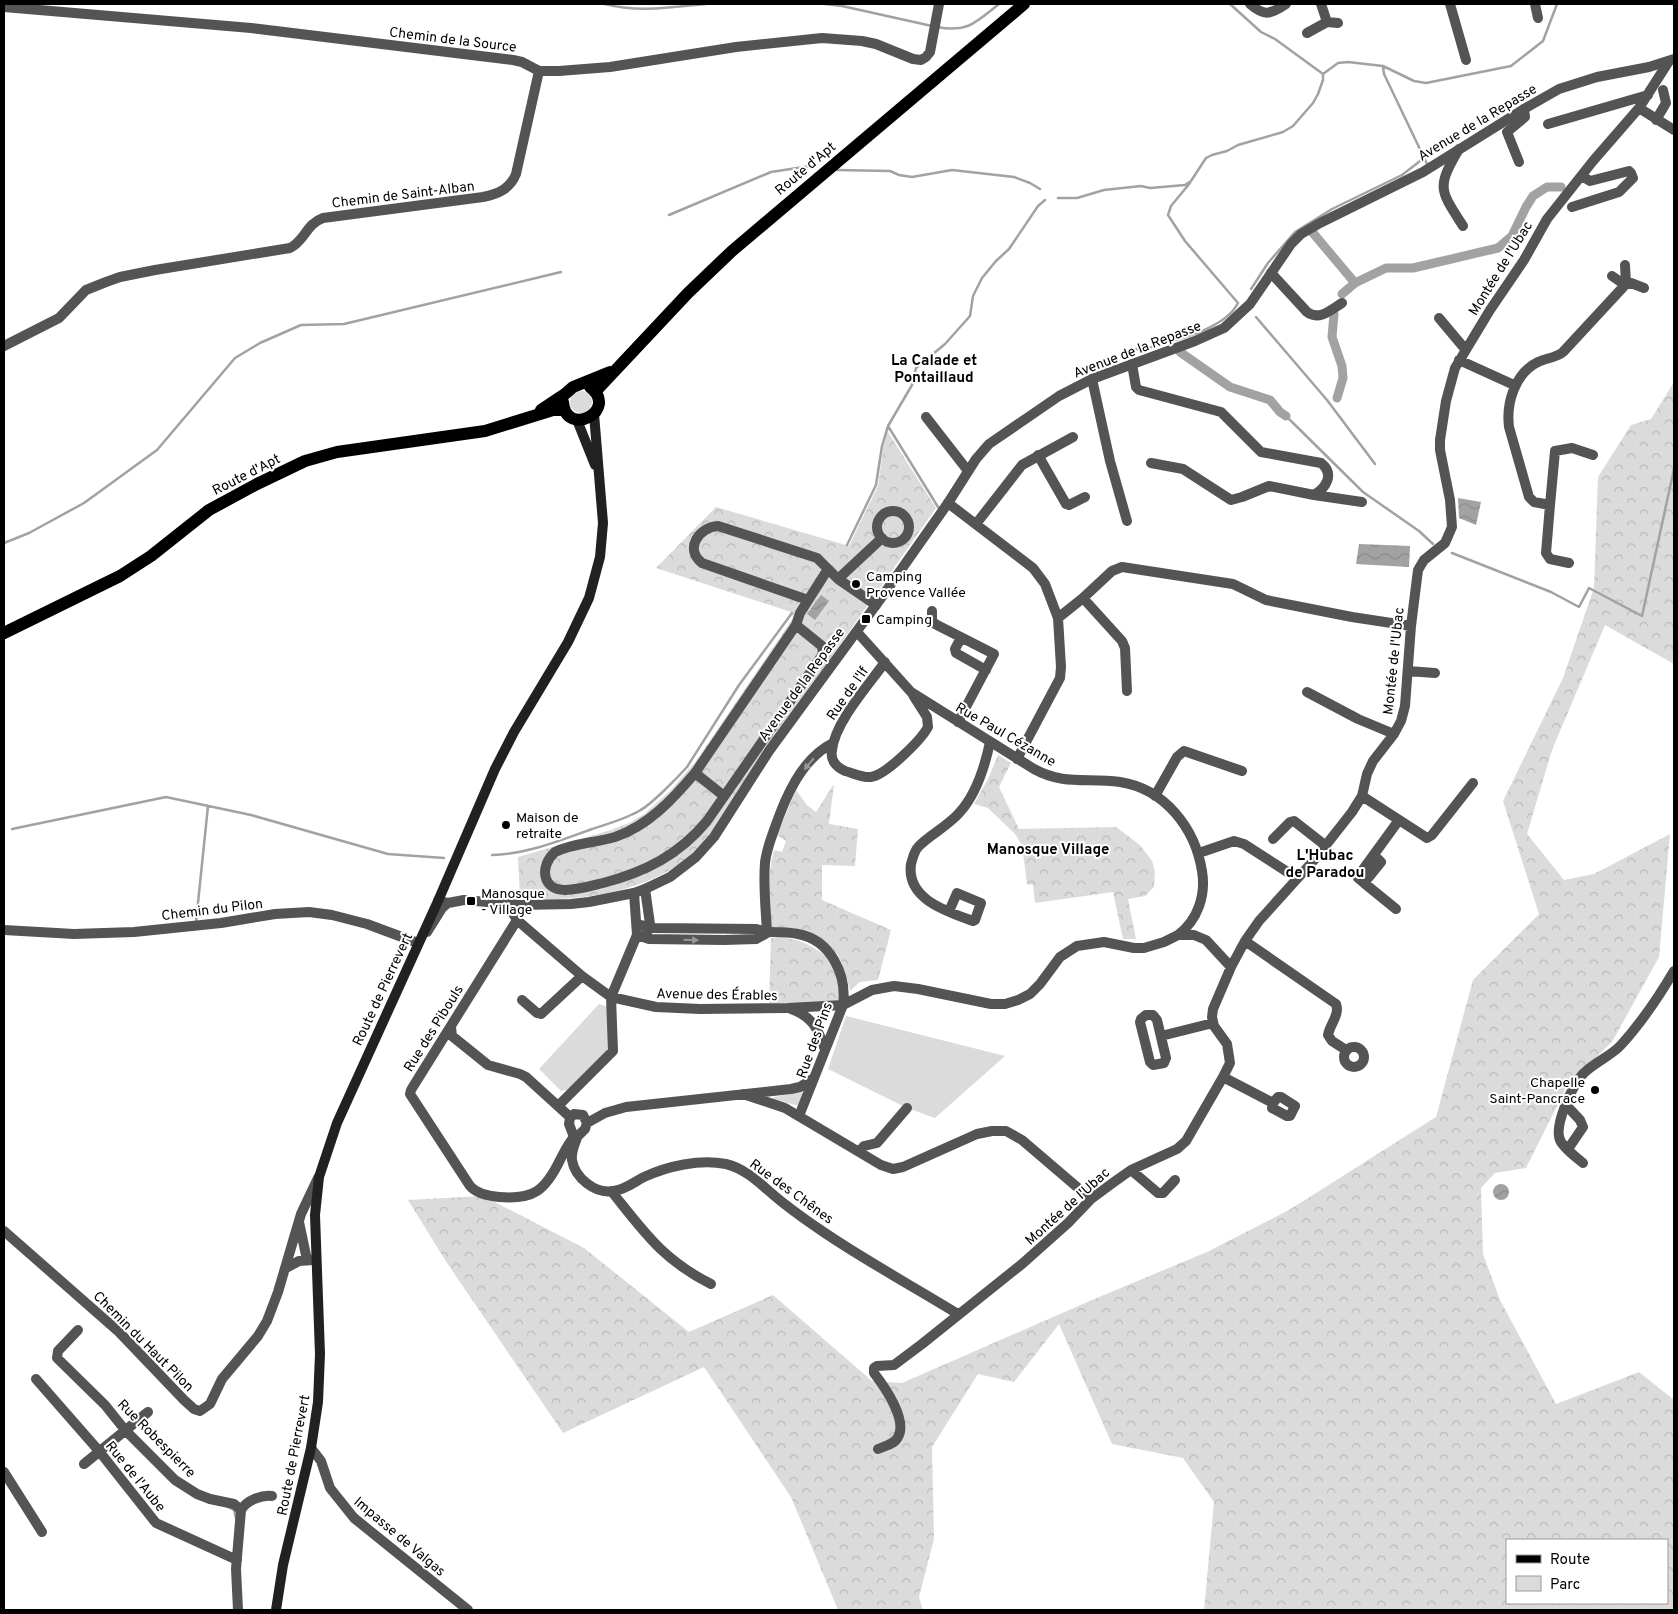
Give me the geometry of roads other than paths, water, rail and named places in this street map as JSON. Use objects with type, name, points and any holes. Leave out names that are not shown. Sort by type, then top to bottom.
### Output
[{"type":"main road","name":"Route d'Apt","points":[[595,392],[688,294],[732,251],[1024,4]]},
{"type":"main road","name":"Route d'Apt","points":[[578,385],[617,369]]},
{"type":"main road","points":[[578,385],[587,386],[595,392],[599,401],[594,414],[583,420],[577,420],[572,418],[565,410],[563,399],[568,390],[578,385]]},
{"type":"main road","name":"Route d'Apt","points":[[532,416],[565,394]]},
{"type":"main road","name":"Route d'Apt","points":[[4,633],[120,576],[151,556],[209,510],[305,461],[336,452],[485,431],[553,410],[565,410]]},
{"type":"main road","name":"Route de Pierrevert","points":[[276,1610],[283,1565],[311,1448],[318,1402],[320,1354],[311,1260],[319,1177],[337,1123],[418,942],[443,899],[495,769],[514,732],[568,642],[589,598],[600,557],[603,534],[603,512],[594,414]]},
{"type":"main road","name":"Route de Pierrevert","points":[[577,420],[600,483]]},
{"type":"main road","name":"Route de Pierrevert","points":[[283,1610],[291,1536]]},
{"type":"street","points":[[1250,4],[1267,13],[1286,4]]},
{"type":"street","points":[[1321,4],[1327,22]]},
{"type":"street","points":[[1450,4],[1466,60]]},
{"type":"street","points":[[1535,4],[1538,18]]},
{"type":"street","name":"Chemin de la Source","points":[[4,7],[251,28],[513,60],[539,71],[559,71],[610,67],[736,47],[822,38],[876,44],[913,59],[921,60],[926,57],[932,46],[939,5]]},
{"type":"street","points":[[1307,33],[1327,22],[1338,23]]},
{"type":"street","name":"Montée de l'Ubac","points":[[878,1448],[897,1439],[900,1427],[892,1402],[873,1370],[877,1366],[890,1366],[897,1363],[1022,1264],[1091,1200],[1131,1170],[1182,1146],[1223,1077],[1230,1063],[1230,1054],[1227,1044],[1213,1023],[1213,1009],[1231,967],[1245,941],[1273,905],[1326,846],[1352,812],[1362,796],[1372,761],[1394,734],[1403,716],[1411,626],[1419,567],[1445,543],[1452,527],[1450,500],[1440,450],[1440,440],[1449,385],[1459,360],[1524,260],[1547,219],[1639,108],[1672,60]]},
{"type":"street","name":"Avenue de la Repasse","points":[[443,899],[508,905],[571,904],[634,893],[679,870],[708,844],[722,826],[769,751],[857,632],[948,503],[982,451],[999,436],[1059,396],[1092,379],[1195,342],[1224,328],[1250,304],[1285,250],[1301,234],[1327,219],[1423,172],[1524,109],[1570,85],[1672,60]]},
{"type":"street","name":"Chemin de Saint-Alban","points":[[4,346],[59,318],[86,290],[120,277],[290,248],[300,242],[312,223],[323,218],[483,197],[502,192],[511,183],[516,174],[539,71]]},
{"type":"street","points":[[1656,120],[1666,103],[1663,90]]},
{"type":"street","points":[[1548,124],[1648,95]]},
{"type":"street","points":[[1639,108],[1674,130]]},
{"type":"street","points":[[1519,162],[1507,132],[1526,117],[1524,109]]},
{"type":"street","points":[[1459,149],[1444,178],[1443,190],[1446,199],[1463,226]]},
{"type":"street","points":[[1572,207],[1619,192],[1633,178],[1629,171],[1592,180],[1582,176]]},
{"type":"street","points":[[1550,505],[1534,502],[1529,496],[1509,424],[1509,410],[1514,385],[1530,367],[1563,352],[1626,284],[1625,265]]},
{"type":"street","points":[[1271,273],[1312,316],[1321,315],[1342,303]]},
{"type":"street","points":[[1612,276],[1626,284],[1631,283],[1644,288]]},
{"type":"street","points":[[1439,318],[1465,349]]},
{"type":"street","points":[[1459,360],[1514,385]]},
{"type":"street","points":[[1132,364],[1136,387],[1139,390],[1221,412],[1261,452],[1323,464],[1328,473],[1327,482],[1324,488],[1314,495]]},
{"type":"street","points":[[1092,379],[1110,461],[1127,521]]},
{"type":"street","points":[[926,418],[968,471]]},
{"type":"street","points":[[976,524],[1022,466],[1038,455],[1073,437]]},
{"type":"street","points":[[1569,563],[1550,559],[1546,553],[1555,451],[1572,448],[1593,455]]},
{"type":"street","points":[[1038,455],[1066,504],[1069,505],[1085,497]]},
{"type":"street","points":[[1151,463],[1183,469],[1231,500],[1242,498],[1269,486],[1362,502]]},
{"type":"street","points":[[948,503],[1034,568],[1045,584],[1058,618],[1060,678],[1017,759]]},
{"type":"street","points":[[808,600],[702,562],[696,557],[694,552],[694,543],[698,535],[713,526],[721,526],[817,558],[838,579],[876,605]]},
{"type":"street","points":[[838,579],[882,538]]},
{"type":"street","points":[[1058,618],[1112,571],[1122,567],[1233,584],[1266,600],[1352,618],[1411,626]]},
{"type":"street","points":[[796,625],[822,646],[823,654],[707,821],[694,836],[672,855],[651,867],[621,878],[583,888],[559,890],[549,884],[546,878],[545,866],[555,852],[613,837],[638,825],[668,803],[695,773],[796,625],[800,613],[828,569]]},
{"type":"street","points":[[1083,598],[1122,641],[1125,648],[1127,691]]},
{"type":"street","points":[[932,611],[934,623],[994,654],[958,722]]},
{"type":"street","name":"Rue Paul Cézanne","points":[[857,632],[911,692],[1017,759],[1053,778],[1119,782],[1136,786],[1156,796],[1171,808],[1182,820],[1199,853],[1203,886],[1196,914],[1189,926],[1178,935]]},
{"type":"street","points":[[961,638],[955,650],[956,654],[986,670]]},
{"type":"street","name":"Rue de l'If","points":[[886,662],[841,723],[833,743],[832,760],[842,769],[869,777],[885,771],[928,727],[927,717],[911,692]]},
{"type":"street","points":[[1408,671],[1436,673]]},
{"type":"street","points":[[1307,692],[1358,719],[1394,734]]},
{"type":"street","points":[[947,910],[926,900],[915,887],[910,872],[913,856],[920,845],[950,822],[964,808],[980,778],[990,742]]},
{"type":"street","points":[[767,933],[765,862],[768,846],[790,790],[816,756],[833,743]]},
{"type":"street","points":[[1156,796],[1177,757],[1184,751],[1242,771]]},
{"type":"street","points":[[695,773],[724,796]]},
{"type":"street","points":[[1362,796],[1429,838],[1473,783]]},
{"type":"street","points":[[1396,909],[1364,884],[1381,862],[1374,855],[1399,820]]},
{"type":"street","points":[[1273,839],[1290,822],[1294,821],[1326,846]]},
{"type":"street","points":[[1199,853],[1237,841],[1289,873]]},
{"type":"street","points":[[558,1106],[613,1051],[611,997],[638,939],[650,928],[645,889]]},
{"type":"street","points":[[634,893],[638,939]]},
{"type":"street","name":"Avenue des Érables","points":[[508,905],[517,920],[582,976],[611,997],[656,1008],[788,1008],[842,1005]]},
{"type":"street","name":"Chemin du Pilon","points":[[4,930],[74,934],[134,932],[221,923],[276,914],[309,912],[332,915],[367,924],[418,942]]},
{"type":"street","points":[[1196,914],[1198,925],[1206,940],[1231,967]]},
{"type":"street","name":"Rue des Pibouls","points":[[517,920],[415,1083],[410,1094],[472,1189],[481,1194],[519,1198],[532,1195],[549,1178],[560,1162],[566,1146],[576,1137]]},
{"type":"street","name":"Rue des Pins","points":[[637,924],[650,928],[756,929],[767,933],[799,934],[813,939],[823,946],[834,960],[842,976],[844,993],[842,1005],[799,1116]]},
{"type":"street","name":"Rue des Pins","points":[[638,939],[754,939],[767,933]]},
{"type":"street","points":[[842,1005],[872,990],[894,986],[991,1004],[1008,1004],[1030,994],[1060,957],[1077,946],[1104,942],[1139,948],[1152,946],[1178,935],[1194,935],[1206,940]]},
{"type":"street","points":[[1245,941],[1336,1004],[1338,1012],[1329,1028],[1328,1034],[1332,1041],[1346,1050]]},
{"type":"street","points":[[1583,1163],[1560,1141],[1558,1132],[1566,1105],[1577,1082],[1584,1073],[1620,1047],[1646,1016],[1674,971]]},
{"type":"street","points":[[522,1000],[536,1013],[541,1014],[582,976]]},
{"type":"street","points":[[788,1008],[801,1013],[811,1020],[820,1035],[825,1050]]},
{"type":"street","points":[[1161,1036],[1213,1023]]},
{"type":"street","points":[[451,1027],[452,1036],[484,1063],[524,1075],[570,1117]]},
{"type":"street","points":[[587,1123],[626,1107],[743,1094],[768,1097],[797,1088],[815,1077]]},
{"type":"street","points":[[1223,1077],[1273,1103]]},
{"type":"street","points":[[768,1097],[891,1169],[897,1169],[977,1134],[1006,1131],[1022,1140],[1091,1200]]},
{"type":"street","points":[[1566,1105],[1580,1120],[1583,1127],[1568,1150]]},
{"type":"street","points":[[860,1152],[864,1146],[877,1143],[907,1108]]},
{"type":"street","points":[[570,1117],[574,1114],[580,1114],[585,1117],[587,1123],[585,1129],[576,1137],[572,1157],[578,1174],[585,1182],[597,1189],[612,1192],[654,1243],[687,1271],[711,1284]]},
{"type":"street","points":[[570,1117],[569,1124],[576,1137]]},
{"type":"street","name":"Rue des Chênes","points":[[612,1192],[625,1188],[652,1173],[668,1168],[705,1163],[730,1165],[754,1179],[825,1233],[958,1314]]},
{"type":"street","points":[[1131,1170],[1158,1193],[1163,1193],[1175,1180]]},
{"type":"street","name":"Chemin du Haut Pilon","points":[[4,1231],[119,1332],[184,1400],[197,1410],[204,1410],[210,1404],[222,1379],[258,1336],[272,1310],[305,1204],[319,1177]]},
{"type":"street","points":[[286,1268],[297,1262],[311,1260],[299,1222]]},
{"type":"street","name":"Rue Robespierre","points":[[78,1330],[58,1351],[57,1358],[105,1405],[125,1430],[171,1477],[189,1491],[210,1499],[234,1504],[240,1510]]},
{"type":"street","name":"Rue de l'Aube","points":[[36,1379],[99,1451],[156,1523],[237,1560]]},
{"type":"street","points":[[84,1464],[148,1412]]},
{"type":"street","name":"Impasse de Valgas","points":[[311,1448],[321,1461],[330,1488],[354,1518],[468,1610]]},
{"type":"street","points":[[4,1472],[42,1532]]},
{"type":"street","points":[[238,1610],[236,1574],[240,1510],[244,1505],[261,1496],[272,1496]]},
{"type":"water","points":[[1458,498],[1481,502],[1476,525],[1459,518]]},
{"type":"water","points":[[1359,544],[1410,546],[1409,567],[1356,564]]},
{"type":"water","points":[[821,595],[829,601],[815,620],[807,614]]},
{"type":"water","points":[[1498,1184],[1504,1184],[1509,1189],[1507,1198],[1498,1200],[1493,1195],[1493,1189]]},
{"type":"waterway","points":[[605,4],[643,9],[706,4]]},
{"type":"waterway","points":[[825,4],[932,26]]},
{"type":"waterway","points":[[937,27],[964,27],[977,21],[999,4]]},
{"type":"waterway","points":[[1230,4],[1261,32],[1275,39],[1323,74],[1338,63],[1348,62],[1383,66],[1414,81],[1426,83],[1511,66],[1543,41],[1557,4]]},
{"type":"waterway","points":[[1383,67],[1384,74],[1428,166]]},
{"type":"waterway","points":[[1058,198],[1077,198],[1104,190],[1141,186],[1150,188],[1185,185],[1191,181],[1206,158],[1238,145],[1283,132],[1293,126],[1313,103],[1323,80],[1323,74]]},
{"type":"waterway","points":[[1251,289],[1268,263],[1295,232],[1332,209],[1402,175],[1424,158]]},
{"type":"waterway","points":[[669,215],[771,172],[817,165]]},
{"type":"waterway","points":[[837,170],[890,171],[912,177],[952,170],[1014,177],[1040,189]]},
{"type":"waterway","points":[[1136,349],[1142,350],[1167,343],[1209,328],[1231,313],[1238,303],[1185,241],[1168,215],[1171,206],[1190,183]]},
{"type":"waterway","points":[[1313,233],[1355,283],[1386,268],[1413,268],[1498,248],[1512,236],[1533,196],[1547,187],[1561,187]]},
{"type":"waterway","points":[[847,545],[876,485],[882,446],[888,426],[912,385],[916,368],[945,344],[970,316],[973,296],[982,278],[1009,249],[1038,206],[1045,200]]},
{"type":"waterway","points":[[4,543],[29,533],[84,503],[157,450],[235,358],[260,343],[301,325],[344,324],[561,272]]},
{"type":"waterway","points":[[1342,294],[1355,283]]},
{"type":"waterway","points":[[1334,314],[1332,337],[1342,366],[1343,378],[1337,398]]},
{"type":"waterway","points":[[1256,317],[1327,400],[1375,464]]},
{"type":"waterway","points":[[1180,352],[1230,387],[1270,400],[1286,416]]},
{"type":"waterway","points":[[1286,416],[1363,492],[1419,531],[1433,544]]},
{"type":"waterway","points":[[888,426],[938,507]]},
{"type":"waterway","points":[[1452,553],[1551,592],[1579,607],[1589,588],[1642,616],[1674,469]]},
{"type":"waterway","points":[[492,855],[518,852],[555,842],[622,819],[650,803],[687,767],[739,685],[792,613]]},
{"type":"waterway","points":[[12,829],[166,797],[251,815],[388,854],[444,858]]},
{"type":"waterway","points":[[196,922],[208,806]]},
{"type":"waterway","points":[[228,1507],[234,1510],[236,1518]]},
{"type":"place","name":"Camping Provence Vallée","points":[[856,584]]},
{"type":"place","name":"Camping","points":[[866,619]]},
{"type":"place","name":"Maison de retraite","points":[[506,825]]},
{"type":"place","name":"Manosque - Village","points":[[471,901]]},
{"type":"place","name":"Chapelle Saint-Pancrace","points":[[1595,1090]]},
{"type":"district","name":"La Calade et Pontaillaud","points":[[934,368]]},
{"type":"district","name":"Manosque Village","points":[[1048,849]]},
{"type":"district","name":"L'Hubac de Paradou","points":[[1325,864]]}]
